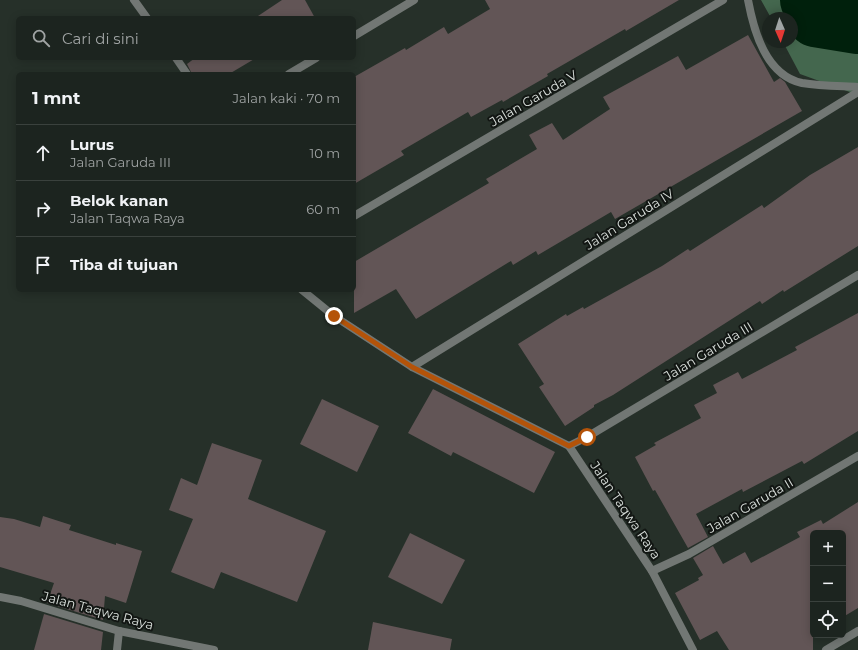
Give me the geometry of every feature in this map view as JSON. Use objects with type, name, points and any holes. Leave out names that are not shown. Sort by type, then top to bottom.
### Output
[{"type":"street","points":[[134,0],[146,16]]},
{"type":"street","points":[[356,35],[414,0]]},
{"type":"street","name":"Jalan Garuda V","points":[[356,215],[723,0]]},
{"type":"street","points":[[748,0],[752,20],[765,53],[781,74],[802,82],[858,87]]},
{"type":"street","points":[[177,60],[186,72]]},
{"type":"street","points":[[292,72],[313,60]]},
{"type":"street","name":"Jalan Garuda IV","points":[[412,367],[858,92]]},
{"type":"street","name":"Jalan Garuda III","points":[[569,446],[587,437],[858,275]]},
{"type":"street","name":"Jalan Taqwa Raya","points":[[304,292],[334,316],[412,367],[569,446],[652,571],[693,650]]},
{"type":"street","name":"Jalan Garuda II","points":[[652,571],[689,554],[858,456]]},
{"type":"street","name":"Jalan Taqwa Raya","points":[[0,597],[21,601],[119,631],[214,650]]},
{"type":"street","points":[[117,650],[119,631]]},
{"type":"street","points":[[826,650],[858,631]]},
{"type":"green space","points":[[761,0],[858,0],[858,95],[800,74],[786,48],[798,48],[798,12],[768,12]]},
{"type":"building","points":[[282,0],[305,0],[314,16],[258,16]]},
{"type":"building","points":[[485,0],[679,0],[547,74],[548,76],[503,102],[502,100],[471,117],[468,112],[401,151],[404,155],[356,183],[356,76],[405,48],[406,50],[444,27],[448,34],[490,9]]},
{"type":"building","points":[[748,35],[774,82],[780,78],[785,82],[802,111],[615,219],[611,212],[538,255],[536,251],[513,265],[511,261],[416,319],[396,289],[354,313],[356,261],[489,183],[486,179],[537,149],[529,135],[552,123],[563,140],[610,109],[603,97],[678,56],[686,70]]},
{"type":"building","points":[[192,60],[253,60],[232,72],[191,72],[187,64]]},
{"type":"building","points":[[858,147],[858,246],[784,292],[783,290],[762,304],[760,301],[613,395],[594,405],[594,407],[565,426],[539,387],[544,384],[518,344],[566,314],[567,316],[583,307],[584,309],[662,266],[688,249],[690,251],[762,205],[764,208],[810,175]]},
{"type":"building","points":[[858,313],[858,431],[804,464],[802,461],[743,492],[742,489],[696,514],[708,537],[688,548],[655,490],[653,491],[635,457],[656,445],[654,443],[701,418],[694,405],[717,393],[713,385],[738,372],[742,379],[797,350],[795,347]]},
{"type":"building","points":[[433,389],[555,452],[534,493],[453,452],[451,456],[408,433]]},
{"type":"building","points":[[322,399],[379,426],[357,472],[300,444]]},
{"type":"building","points":[[212,443],[262,460],[248,499],[326,531],[297,602],[221,572],[214,589],[171,572],[193,519],[169,510],[181,478],[197,485]]},
{"type":"building","points":[[858,502],[858,608],[846,615],[846,530],[810,530],[810,638],[813,638],[813,650],[729,650],[717,631],[700,640],[675,593],[699,580],[698,578],[703,575],[693,558],[713,546],[723,564],[745,552],[751,563],[800,537],[797,532],[821,520],[823,524]]},
{"type":"building","points":[[43,516],[71,525],[69,530],[116,545],[116,543],[142,551],[126,603],[105,596],[103,620],[47,603],[54,583],[0,567],[0,517],[14,519],[40,527]]},
{"type":"building","points":[[410,533],[465,560],[442,604],[388,577]]},
{"type":"building","points":[[44,614],[103,632],[101,650],[34,650]]},
{"type":"building","points":[[373,622],[452,639],[450,650],[368,650]]},
{"type":"waterway","points":[[808,0],[815,19],[858,26]]},
{"type":"route","points":[[334,316],[412,367],[569,446],[587,437]]}]
